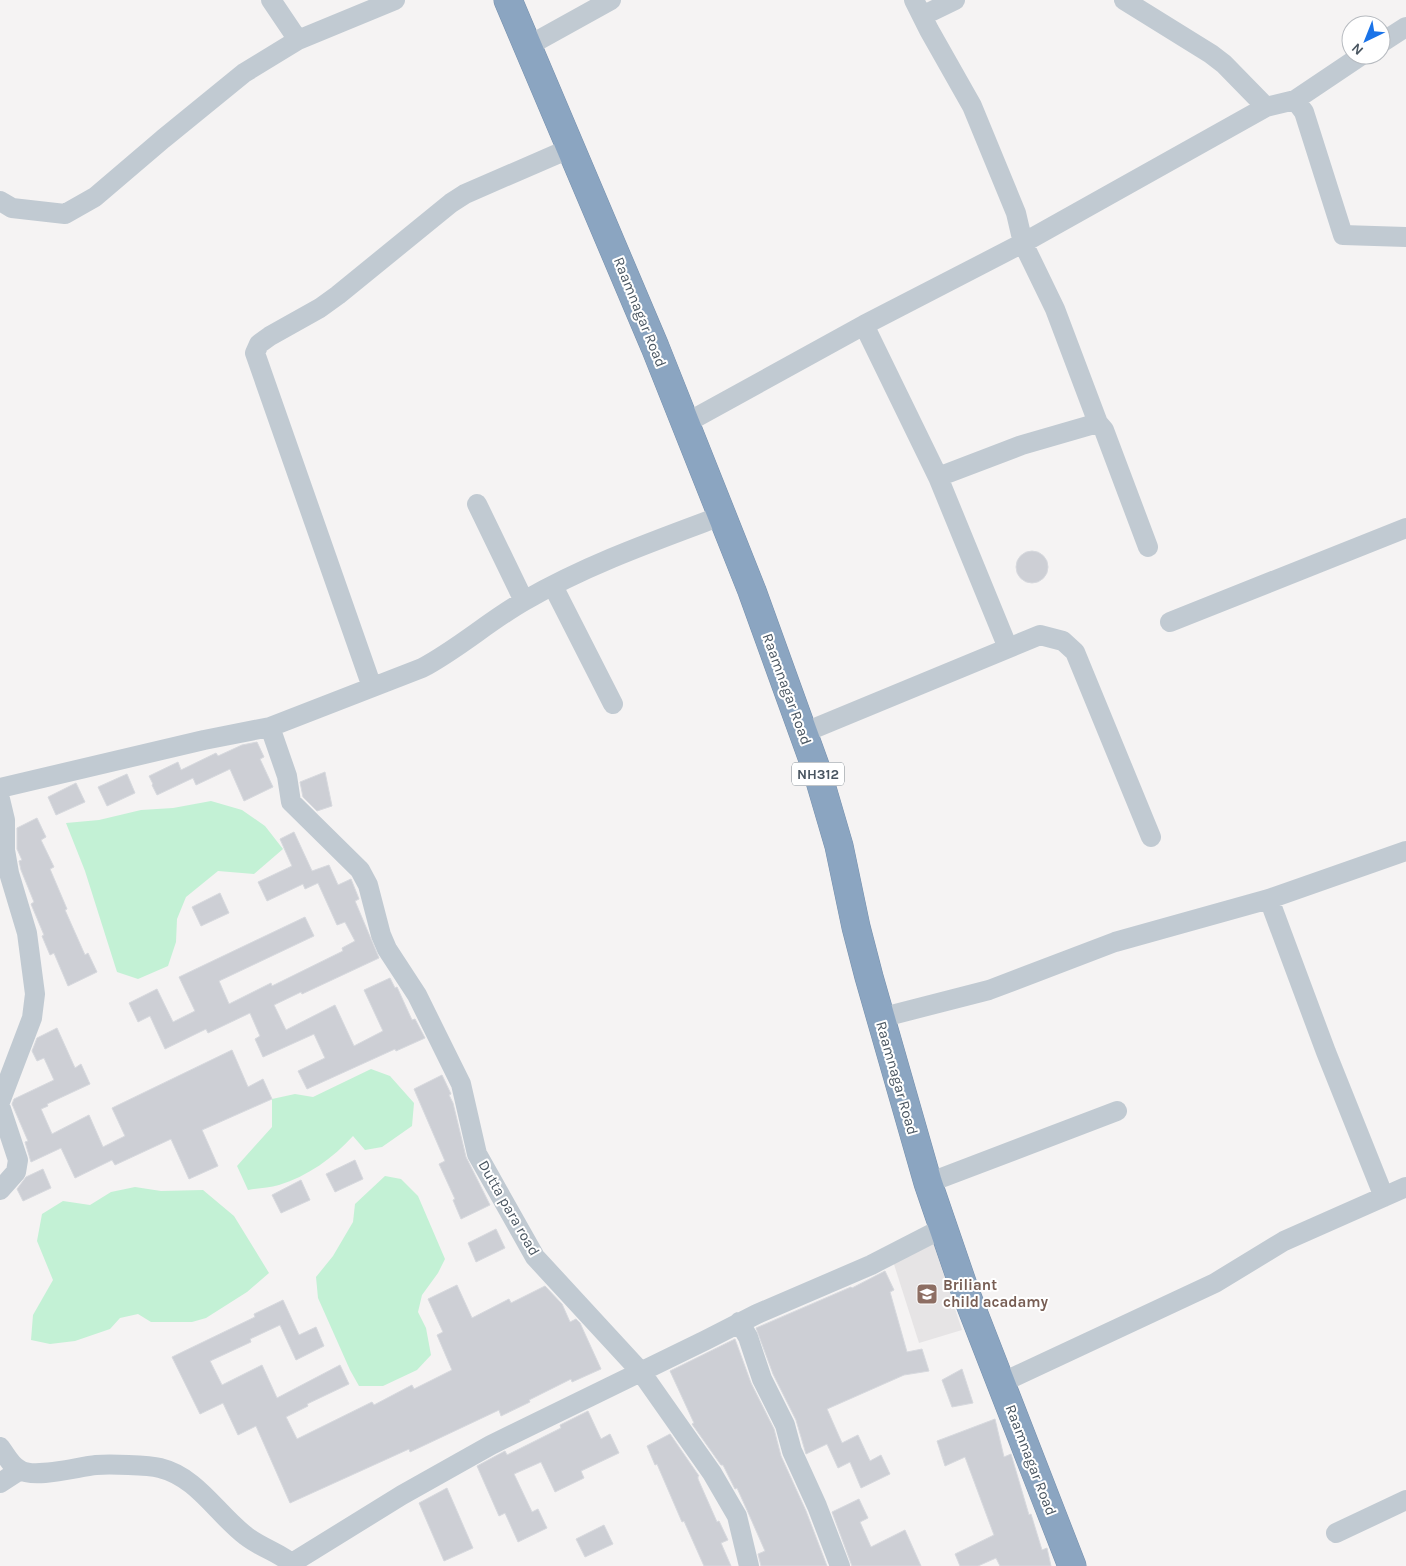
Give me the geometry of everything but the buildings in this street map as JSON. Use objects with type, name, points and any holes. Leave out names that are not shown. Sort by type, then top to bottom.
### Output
[{"type":"highway","name":"Raamnagar Road","points":[[508,0],[627,278],[686,424],[752,591],[817,771],[840,846],[856,927],[880,1018],[928,1183],[965,1291],[1072,1566]]},
{"type":"street","points":[[271,0],[298,40]]},
{"type":"street","points":[[0,201],[12,208],[65,214],[95,198],[244,73],[298,40],[394,0]]},
{"type":"street","points":[[528,46],[611,0]]},
{"type":"street","points":[[955,0],[918,8],[972,106],[1016,213],[1023,243],[1055,309],[1098,423],[1104,430],[1148,547]]},
{"type":"street","points":[[1124,0],[1211,54],[1224,64],[1266,108]]},
{"type":"street","points":[[1391,37],[1406,27]]},
{"type":"street","points":[[686,424],[864,325],[1023,243],[1266,108],[1295,100],[1347,65]]},
{"type":"street","points":[[1295,100],[1304,112],[1344,235],[1406,237]]},
{"type":"street","points":[[372,687],[255,353],[259,344],[264,340],[326,304],[451,203],[465,194],[571,148]]},
{"type":"street","points":[[864,325],[938,477],[1008,648]]},
{"type":"street","points":[[938,477],[1022,445],[1098,423]]},
{"type":"street","points":[[477,504],[524,601]]},
{"type":"street","points":[[0,788],[204,740],[270,727],[422,668],[438,660],[524,601],[553,586],[606,560],[721,516]]},
{"type":"street","points":[[1170,622],[1406,528]]},
{"type":"street","points":[[553,586],[613,704]]},
{"type":"street","points":[[803,733],[1040,635],[1063,641],[1075,652],[1151,837]]},
{"type":"street","name":"Dutta para road","points":[[270,727],[288,776],[291,802],[360,870],[368,885],[381,935],[417,995],[461,1084],[477,1154],[536,1257],[641,1372],[712,1473],[737,1516],[749,1566]]},
{"type":"street","points":[[0,799],[5,820],[6,857],[27,933],[35,994],[32,1018],[0,1102]]},
{"type":"street","points":[[880,1018],[989,990],[1115,942],[1269,899],[1406,851]]},
{"type":"street","points":[[1269,899],[1326,1052],[1384,1197]]},
{"type":"street","points":[[0,1106],[18,1160],[16,1172],[0,1190]]},
{"type":"street","points":[[928,1183],[1117,1111]]},
{"type":"street","points":[[1001,1383],[1215,1283],[1284,1241],[1406,1187]]},
{"type":"street","points":[[0,1447],[10,1461],[20,1470],[35,1474],[98,1465],[158,1467],[173,1472],[194,1485],[248,1538],[293,1564],[402,1495],[491,1445],[739,1322],[871,1265],[943,1228]]},
{"type":"street","points":[[739,1322],[748,1337],[762,1379],[785,1425],[792,1451],[818,1506],[840,1566]]},
{"type":"street","points":[[0,1483],[20,1470]]},
{"type":"street","points":[[1336,1532],[1406,1500]]},
{"type":"shaded area","name":"Briliant child acadamy","points":[[932,1239],[962,1330],[919,1343],[892,1258]]},
{"type":"green space","points":[[211,801],[242,810],[265,826],[283,849],[254,874],[218,871],[186,897],[177,919],[176,942],[168,966],[138,979],[117,972],[85,871],[66,823],[99,820],[141,810],[173,808]]},
{"type":"green space","points":[[371,1069],[390,1076],[414,1103],[412,1126],[382,1147],[365,1150],[353,1136],[328,1159],[300,1177],[275,1186],[248,1190],[237,1166],[272,1127],[272,1099],[295,1094],[313,1097]]},
{"type":"green space","points":[[385,1176],[401,1179],[418,1196],[445,1259],[438,1273],[422,1295],[418,1312],[426,1328],[431,1355],[417,1370],[383,1386],[359,1386],[318,1298],[316,1277],[333,1256],[353,1222],[355,1204]]},
{"type":"green space","points":[[135,1187],[161,1191],[203,1190],[234,1216],[269,1273],[247,1292],[206,1318],[192,1322],[151,1322],[138,1314],[120,1318],[110,1329],[75,1341],[50,1344],[31,1340],[33,1315],[53,1280],[37,1241],[42,1214],[63,1201],[90,1205],[111,1192]]},
{"type":"place","name":"Briliant child acadamy","points":[[927,1294]]}]
